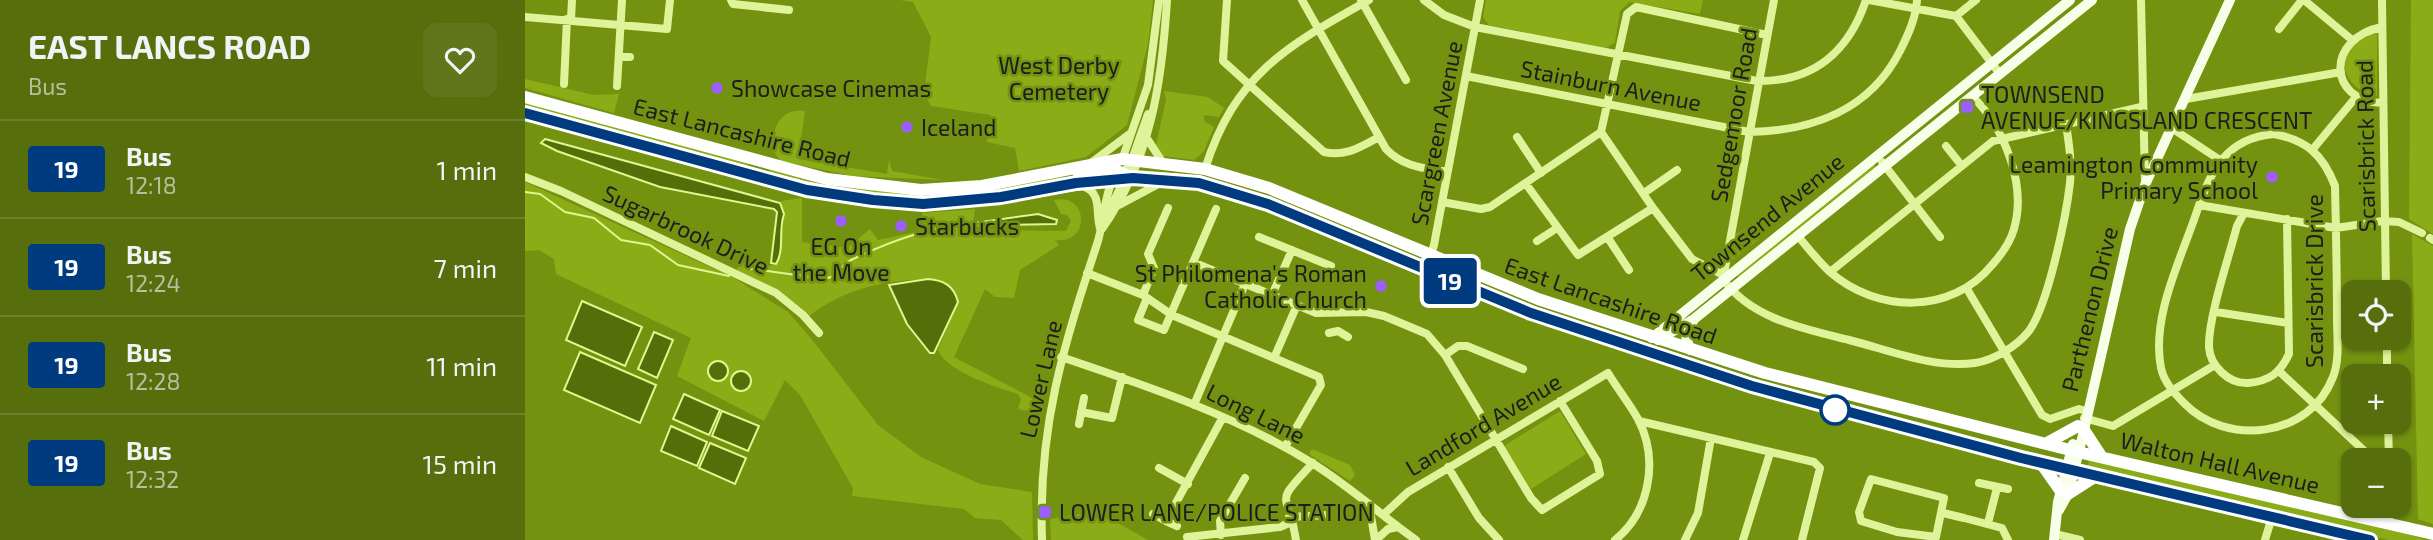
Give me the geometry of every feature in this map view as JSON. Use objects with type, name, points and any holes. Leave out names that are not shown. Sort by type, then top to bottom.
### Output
[{"type":"highway","name":"East Lancashire Road","points":[[525,97],[827,179],[921,190],[982,186],[1088,164],[1127,169],[1166,180],[1199,183],[1227,190],[1531,313],[1639,349],[1823,407],[2070,469]]},
{"type":"highway","name":"East Lancashire Road","points":[[525,113],[807,190],[873,200],[923,204],[1001,197],[1163,163],[1205,169],[1265,187],[1430,257],[1654,340],[1839,393],[2075,451]]},
{"type":"highway","points":[[982,186],[1004,187],[1062,176],[1127,169],[1204,178],[1227,190]]},
{"type":"highway","points":[[1639,349],[1654,340],[1661,356]]},
{"type":"highway","points":[[2047,443],[2083,421],[2101,456]]},
{"type":"highway","name":"Walton Hall Avenue","points":[[2075,451],[2433,534]]},
{"type":"highway","points":[[2041,463],[2064,492],[2096,476]]},
{"type":"highway","name":"Walton Hall Avenue","points":[[2070,469],[2271,517],[2338,536],[2369,540]]},
{"type":"main road","name":"Townsend Avenue","points":[[1654,340],[1723,277],[2070,0]]},
{"type":"main road","name":"Townsend Avenue","points":[[1654,340],[1693,318],[1730,290],[2092,0]]},
{"type":"main road","points":[[2145,186],[2230,0]]},
{"type":"main road","name":"Parthenon Drive","points":[[2055,537],[2059,510],[2130,229],[2145,186]]},
{"type":"main road","points":[[1690,350],[1685,340],[1693,318]]},
{"type":"street","points":[[564,84],[572,0]]},
{"type":"street","points":[[617,86],[622,0]]},
{"type":"street","points":[[525,17],[621,22],[667,29],[670,0]]},
{"type":"street","points":[[731,0],[733,4],[787,6]]},
{"type":"street","points":[[1127,169],[1133,130],[1148,85],[1159,0]]},
{"type":"street","points":[[1127,169],[1148,140],[1167,0]]},
{"type":"street","points":[[1227,0],[1223,61],[1247,84],[1324,152],[1337,155],[1350,152],[1379,137]]},
{"type":"street","points":[[1302,0],[1379,137],[1397,160],[1447,172]]},
{"type":"street","points":[[1423,0],[1444,15],[1475,26],[1758,81],[1777,81],[1800,76],[1834,55],[1857,28],[1867,0],[1917,4],[1956,16],[2000,74]]},
{"type":"street","name":"Scargreen Avenue","points":[[1426,271],[1442,202],[1480,0]]},
{"type":"street","name":"Sedgemoor Road","points":[[1723,277],[1774,0]]},
{"type":"street","points":[[1956,16],[1976,0]]},
{"type":"street","name":"Parthenon Drive","points":[[2141,0],[2141,107],[2145,186]]},
{"type":"street","points":[[2279,29],[2303,0],[2351,39]]},
{"type":"street","name":"Scarisbrick Road","points":[[2382,0],[2386,280]]},
{"type":"street","points":[[1205,169],[1223,123],[1247,84],[1275,56],[1365,1],[1406,80]]},
{"type":"street","name":"Stainburn Avenue","points":[[1466,76],[1749,132],[1785,131],[1831,119],[1866,97],[1892,67],[1909,35],[1917,4]]},
{"type":"street","points":[[1442,202],[1481,209],[1490,207],[1601,132],[1627,13],[1636,7],[1767,35]]},
{"type":"street","points":[[2382,27],[2365,30],[2351,39],[2341,55],[2341,72],[2356,97],[2382,103]]},
{"type":"street","points":[[556,47],[566,48]]},
{"type":"street","points":[[619,57],[630,57]]},
{"type":"street","points":[[2186,99],[2341,72]]},
{"type":"street","points":[[1101,231],[1157,89]]},
{"type":"street","points":[[1798,236],[1830,272],[1870,296],[1899,303],[1923,304],[1966,289],[2001,255],[2014,228],[2015,182],[2003,139],[1990,114],[1973,97]]},
{"type":"street","points":[[2313,149],[2356,97]]},
{"type":"street","points":[[1830,272],[1993,141],[2141,107]]},
{"type":"street","points":[[1601,132],[1692,259],[1723,277],[1730,290],[1768,315],[1803,328],[1940,363],[1975,363],[2004,352],[2029,331],[2043,298],[2070,181],[2066,124]]},
{"type":"street","points":[[2173,129],[2220,160]]},
{"type":"street","points":[[1088,164],[1133,130]]},
{"type":"street","name":"Scarisbrick Drive","points":[[2274,134],[2295,138],[2313,149],[2328,167],[2335,186],[2337,345],[2334,376],[2316,404],[2275,428],[2246,432],[2216,426],[2190,409],[2171,390],[2161,370],[2158,341],[2169,292],[2199,205],[2220,160],[2253,136],[2274,134]]},
{"type":"street","points":[[1517,137],[1541,173]]},
{"type":"street","points":[[1148,140],[1163,163]]},
{"type":"street","points":[[1946,146],[1962,166]]},
{"type":"street","name":"Townsend Avenue","points":[[1877,156],[1940,237]]},
{"type":"street","name":"Lower Lane","points":[[1042,540],[1041,474],[1061,357],[1101,231],[1119,205],[1127,169]]},
{"type":"street","points":[[1644,193],[1677,170]]},
{"type":"street","name":"Sugarbrook Drive","points":[[525,177],[561,191],[776,293],[803,315],[819,333]]},
{"type":"street","points":[[1119,205],[1166,180]]},
{"type":"street","points":[[1076,183],[1094,194],[1099,204],[1097,218],[1101,231]]},
{"type":"street","points":[[1526,184],[1578,255],[1653,208]]},
{"type":"street","points":[[2199,205],[2336,228],[2385,221],[2399,222],[2428,237]]},
{"type":"street","points":[[1168,208],[1148,254],[1154,268],[1138,320],[1161,331],[1172,315],[1216,209]]},
{"type":"street","points":[[2244,213],[2237,226],[2209,350],[2215,365],[2228,378],[2243,383],[2262,382],[2280,372],[2289,354],[2287,219]]},
{"type":"street","points":[[1537,242],[1557,228]]},
{"type":"street","points":[[1259,237],[1331,266]]},
{"type":"street","points":[[1608,238],[1629,270]]},
{"type":"street","points":[[1272,295],[1292,250]]},
{"type":"street","points":[[1195,263],[1316,313],[1366,312],[1384,316],[1427,334],[1445,355],[1537,508],[1548,508],[1600,474],[1597,461],[1560,401]]},
{"type":"street","points":[[1087,273],[1145,297],[1172,315],[1319,377],[1321,385],[1285,447]]},
{"type":"street","points":[[1194,405],[1245,284]]},
{"type":"street","points":[[1966,289],[2042,415],[2050,419],[2079,410],[2083,421],[2108,426],[2118,423],[2215,365]]},
{"type":"street","points":[[1274,358],[1297,306]]},
{"type":"street","points":[[2216,312],[2288,323]]},
{"type":"street","points":[[1336,314],[1333,332],[1348,337]]},
{"type":"street","points":[[1445,355],[1458,345],[1467,346],[1523,369]]},
{"type":"street","name":"Long Lane","points":[[1061,357],[1194,405],[1285,447],[1313,463],[1416,540]]},
{"type":"street","points":[[2280,372],[2362,448]]},
{"type":"street","name":"Landford Avenue","points":[[1383,515],[1408,492],[1608,373],[1639,421]]},
{"type":"street","points":[[1081,412],[1112,418],[1122,377]]},
{"type":"street","points":[[1079,424],[1084,398]]},
{"type":"street","points":[[1167,521],[1223,417]]},
{"type":"street","points":[[1615,540],[1631,525],[1647,488],[1650,461],[1639,421],[1814,462],[1820,468],[1802,540]]},
{"type":"street","points":[[1685,540],[1698,513],[1711,438]]},
{"type":"street","points":[[1743,540],[1770,453]]},
{"type":"street","points":[[1296,540],[1285,496],[1313,463]]},
{"type":"street","points":[[1448,467],[1479,517],[1499,540]]},
{"type":"street","points":[[1160,468],[1188,484]]},
{"type":"street","points":[[1221,535],[1220,521],[1245,478]]},
{"type":"street","points":[[1871,479],[1939,495],[1945,502],[1936,537],[1896,536],[1861,521],[1859,512],[1871,479]]},
{"type":"street","points":[[1979,483],[2008,489]]},
{"type":"street","points":[[1988,523],[1997,488]]},
{"type":"street","points":[[1369,504],[1376,540]]},
{"type":"street","points":[[1943,513],[2002,528],[2008,540]]},
{"type":"street","points":[[1153,514],[1177,526]]},
{"type":"street","points":[[1187,537],[1205,539],[1221,535],[1247,535],[1280,527],[1290,520],[1328,515]]},
{"type":"street","points":[[2265,540],[2271,517]]},
{"type":"street","points":[[2389,518],[2389,523]]},
{"type":"street","points":[[1376,540],[1388,529],[1398,527]]},
{"type":"street","points":[[2055,537],[2080,540]]},
{"type":"green space","name":"West Derby Cemetery","points":[[900,0],[1153,0],[1148,44],[1127,125],[1086,157],[1019,171],[1015,148],[987,142],[991,115],[931,106],[924,93],[931,37],[913,2]]},
{"type":"green space","points":[[1486,0],[1703,0],[1700,14],[1629,2],[1620,11],[1615,42],[1606,48],[1489,25],[1483,17]]},
{"type":"green space","points":[[2411,0],[2433,0],[2433,234],[2409,219]]},
{"type":"green space","points":[[2369,33],[2377,33],[2377,96],[2354,85],[2345,65],[2349,48]]},
{"type":"green space","points":[[525,79],[594,95],[619,94],[614,113],[525,88]]},
{"type":"green space","points":[[1164,91],[1208,97],[1224,108],[1219,117],[1204,115],[1204,121],[1214,127],[1204,151],[1194,160],[1163,156],[1156,145],[1166,100]]},
{"type":"green space","points":[[525,101],[750,163],[742,168],[525,105]]},
{"type":"green space","points":[[805,111],[798,159],[887,174],[889,160],[892,171],[943,180],[853,176],[780,161],[772,148],[776,126],[789,113]]},
{"type":"green space","points":[[1873,163],[1877,168],[1739,278],[1735,273]]},
{"type":"green space","points":[[770,169],[854,188],[1061,177],[1067,181],[950,199],[860,196],[769,173]]},
{"type":"green space","points":[[525,182],[734,278],[788,312],[878,425],[921,457],[980,484],[1032,492],[1033,540],[1023,540],[1001,520],[975,518],[964,509],[852,496],[853,488],[800,395],[785,380],[764,421],[677,376],[691,338],[556,274],[554,259],[539,250],[525,251]]},
{"type":"green space","points":[[802,198],[802,242],[847,248],[870,229],[878,240],[916,232],[921,229],[922,213],[975,209],[972,230],[1066,231],[1071,221],[1067,215],[1061,214],[1054,200],[1066,200],[1074,204],[1081,219],[1075,235],[1055,240],[1059,245],[1020,270],[1014,298],[995,297],[985,289],[954,357],[1044,404],[1042,414],[1018,409],[1021,399],[1018,394],[973,378],[943,358],[938,350],[958,302],[940,280],[905,280],[870,286],[837,299],[808,317],[736,270],[741,263],[769,266],[776,264],[782,232],[781,201]]},
{"type":"green space","points":[[1745,229],[1759,239],[1731,261],[1734,235]]},
{"type":"green space","points":[[2412,234],[2433,246],[2433,524],[2418,519]]},
{"type":"green space","points":[[1560,411],[1586,454],[1531,489],[1504,446]]},
{"type":"green space","points":[[1312,449],[1350,465],[1355,475],[1350,481],[1309,454]]},
{"type":"green space","points":[[2090,458],[2384,527],[2427,540],[2388,540],[2087,467]]},
{"type":"green space","points":[[1097,511],[1148,540],[1051,540],[1050,519]]},
{"type":"shaded area","points":[[545,139],[780,203],[784,214],[776,264],[771,263],[777,212],[774,209],[660,187],[557,151],[541,143]]},
{"type":"shaded area","points":[[1038,214],[1057,220],[1056,224],[953,226]]},
{"type":"shaded area","points":[[928,279],[947,285],[958,302],[934,353],[930,353],[907,324],[889,285]]},
{"type":"shaded area","points":[[582,301],[642,327],[625,366],[566,340]]},
{"type":"shaded area","points":[[654,332],[673,340],[657,378],[638,369]]},
{"type":"shaded area","points":[[580,352],[656,385],[640,423],[564,390]]},
{"type":"shaded area","points":[[714,361],[722,361],[728,371],[722,381],[714,381],[708,375],[708,367]]},
{"type":"shaded area","points":[[737,371],[745,371],[751,381],[745,391],[737,391],[731,385],[731,377]]},
{"type":"shaded area","points":[[684,394],[720,410],[709,435],[673,419]]},
{"type":"shaded area","points":[[722,411],[759,426],[748,451],[712,436]]},
{"type":"shaded area","points":[[671,426],[707,442],[697,466],[661,451]]},
{"type":"shaded area","points":[[710,443],[746,458],[735,484],[699,468]]},
{"type":"waterway","points":[[525,192],[540,194],[565,212],[594,218],[621,240],[650,245],[678,265],[729,276]]},
{"type":"waterway","points":[[745,268],[825,279],[851,260],[891,243],[935,229],[963,225]]},
{"type":"bus line","name":"19","points":[[525,113],[807,190],[873,200],[923,204],[1001,197],[1076,183],[1133,178],[1199,183],[1268,204],[1531,313],[1752,386],[2021,458],[2370,540]]},
{"type":"place","name":"Showcase Cinemas","points":[[717,88]]},
{"type":"place","name":"TOWNSEND AVENUE/KINGSLAND CRESCENT","points":[[1967,107]]},
{"type":"place","name":"Iceland","points":[[907,127]]},
{"type":"place","name":"Leamington Community Primary School","points":[[2272,177]]},
{"type":"place","name":"EG On the Move","points":[[841,221]]},
{"type":"place","name":"Starbucks","points":[[901,226]]},
{"type":"place","name":"St Philomena's Roman Catholic Church","points":[[1381,286]]},
{"type":"place","name":"LOWER LANE/POLICE STATION","points":[[1045,512]]}]
